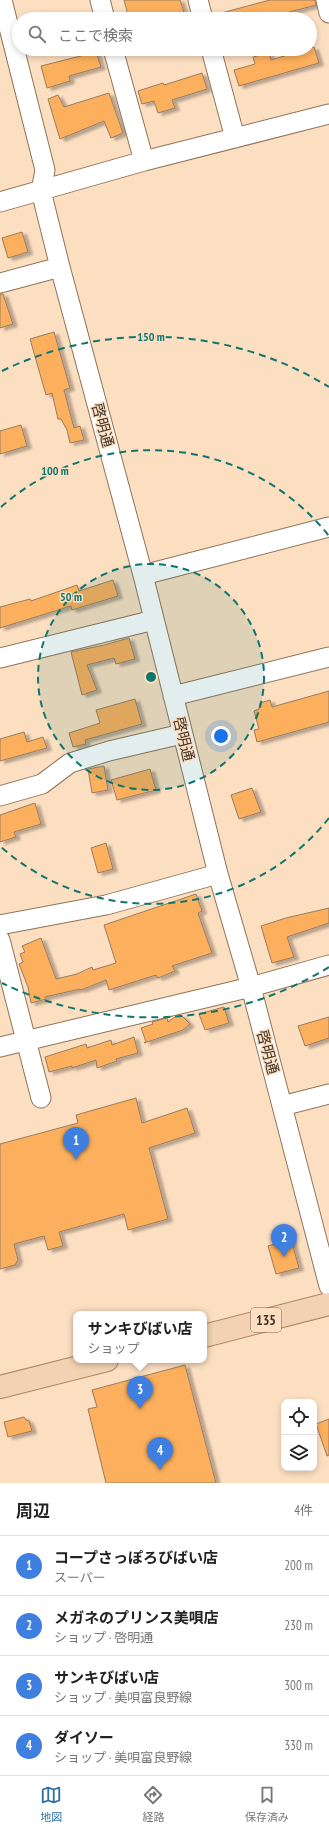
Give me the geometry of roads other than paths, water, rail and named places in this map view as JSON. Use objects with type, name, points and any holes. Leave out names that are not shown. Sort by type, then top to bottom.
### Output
[{"type":"main road","name":"135","points":[[207,1335],[329,1304]]},
{"type":"main road","points":[[0,1387],[95,1363]]},
{"type":"street","points":[[2,0],[12,40]]},
{"type":"street","points":[[100,0],[103,12]]},
{"type":"street","points":[[198,0],[201,12]]},
{"type":"street","points":[[326,0],[329,13]]},
{"type":"street","points":[[16,56],[45,170],[41,191]]},
{"type":"street","points":[[115,56],[144,161]]},
{"type":"street","points":[[213,56],[235,138]]},
{"type":"street","points":[[0,202],[144,161],[329,114]]},
{"type":"street","name":"啓明通","points":[[41,191],[143,574],[218,874],[251,987],[282,1106],[322,1227],[329,1286]]},
{"type":"street","points":[[0,283],[60,267]]},
{"type":"street","points":[[143,574],[329,526]]},
{"type":"street","points":[[0,658],[154,620]]},
{"type":"street","points":[[173,696],[329,657]]},
{"type":"street","points":[[0,796],[42,784],[70,764],[109,751],[182,734]]},
{"type":"street","points":[[0,925],[106,905],[218,874]]},
{"type":"street","points":[[0,940],[41,1098]]},
{"type":"street","points":[[0,1047],[251,987],[329,965]]},
{"type":"street","points":[[282,1106],[329,1094]]},
{"type":"place","name":"コープさっぽろびばい店","points":[[76,1160]]},
{"type":"place","name":"メガネのプリンス美唄店","points":[[284,1257]]},
{"type":"place","name":"サンキびばい店","points":[[140,1409]]},
{"type":"place","name":"ダイソー","points":[[160,1470]]}]
